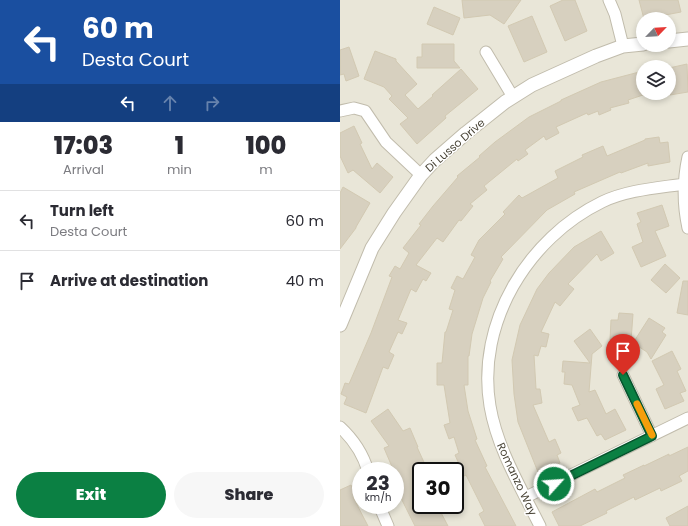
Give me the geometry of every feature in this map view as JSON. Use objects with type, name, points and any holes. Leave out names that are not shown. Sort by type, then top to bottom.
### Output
[{"type":"street","points":[[609,0],[615,14],[623,46]]},
{"type":"street","points":[[676,40],[688,39]]},
{"type":"street","name":"Di Lusso Drive","points":[[341,320],[372,248],[394,213],[421,175],[435,160],[466,133],[513,97],[532,86],[596,56],[623,46],[636,45]]},
{"type":"street","points":[[486,52],[513,97]]},
{"type":"street","points":[[340,111],[354,108],[365,111],[386,142],[421,175]]},
{"type":"street","points":[[688,157],[684,184],[684,198],[688,228]]},
{"type":"street","name":"Romanzo Way","points":[[540,526],[498,438],[490,406],[488,375],[491,346],[498,317],[509,291],[526,264],[544,244],[564,226],[602,202],[622,195],[643,190],[684,184]]},
{"type":"street","points":[[623,375],[652,436]]},
{"type":"street","points":[[526,497],[688,418]]},
{"type":"street","points":[[340,427],[354,443],[365,462]]},
{"type":"street","points":[[383,514],[388,526]]},
{"type":"shaded area","points":[[340,0],[688,0],[688,526],[340,526]]},
{"type":"building","points":[[462,0],[521,0],[504,24],[490,15],[464,18]]},
{"type":"building","points":[[563,0],[575,0],[587,31],[565,41],[550,6]]},
{"type":"building","points":[[639,0],[678,0],[681,12],[676,13],[642,12]]},
{"type":"building","points":[[434,7],[460,18],[453,35],[427,24]]},
{"type":"building","points":[[532,16],[547,52],[524,62],[508,26]]},
{"type":"building","points":[[422,44],[454,44],[454,61],[460,68],[417,68],[417,57],[422,57]]},
{"type":"building","points":[[349,47],[359,76],[346,81],[344,74],[340,75],[340,50]]},
{"type":"building","points":[[375,51],[396,59],[396,61],[417,84],[405,95],[418,109],[461,69],[478,89],[445,116],[446,118],[417,144],[400,124],[408,118],[389,99],[392,96],[384,87],[364,79]]},
{"type":"building","points":[[687,64],[688,92],[676,94],[676,66]]},
{"type":"building","points":[[636,73],[636,97],[628,100],[629,103],[610,108],[611,110],[599,115],[598,111],[588,115],[587,113],[556,127],[559,133],[546,140],[544,136],[525,150],[528,154],[518,161],[517,159],[484,186],[487,190],[470,204],[473,206],[461,221],[459,220],[443,242],[437,238],[416,265],[431,273],[426,281],[423,279],[416,292],[411,289],[398,320],[407,323],[402,334],[398,332],[389,352],[394,355],[388,369],[383,367],[366,413],[344,404],[347,397],[341,394],[345,383],[349,384],[371,333],[392,277],[389,276],[395,266],[400,269],[409,253],[403,248],[421,225],[419,224],[433,206],[458,177],[457,176],[495,142],[529,117],[561,100],[601,82]]},
{"type":"building","points":[[354,126],[362,143],[360,144],[372,169],[377,163],[393,177],[380,193],[353,170],[348,173],[340,156],[340,133]]},
{"type":"building","points":[[659,137],[660,143],[668,142],[670,162],[648,166],[648,163],[621,173],[620,172],[574,192],[575,194],[547,210],[501,257],[503,259],[490,281],[491,282],[483,298],[472,334],[468,356],[468,385],[464,385],[468,411],[477,439],[475,440],[487,466],[485,467],[516,526],[485,526],[479,514],[484,511],[466,475],[464,476],[464,462],[458,462],[455,455],[459,453],[454,437],[449,439],[444,425],[450,423],[444,385],[437,385],[437,363],[442,363],[445,332],[453,310],[449,309],[455,290],[451,288],[457,276],[463,279],[475,257],[471,255],[479,240],[505,214],[503,212],[519,195],[522,198],[558,178],[555,171],[583,157],[582,155],[603,146],[607,156],[645,139]]},
{"type":"building","points":[[343,187],[370,203],[356,228],[340,249],[340,193]]},
{"type":"building","points":[[662,205],[669,226],[655,231],[666,256],[641,267],[632,247],[643,242],[637,224],[641,222],[637,213]]},
{"type":"building","points":[[601,231],[614,253],[601,261],[597,254],[568,284],[574,289],[560,306],[555,302],[541,332],[549,334],[546,347],[541,346],[538,356],[534,355],[536,389],[540,389],[542,403],[533,405],[549,442],[555,439],[561,453],[557,455],[560,463],[538,472],[518,422],[514,394],[512,360],[520,325],[537,289],[549,273],[574,247]]},
{"type":"building","points":[[665,264],[680,278],[666,293],[651,280]]},
{"type":"building","points":[[683,281],[688,281],[688,315],[677,313]]},
{"type":"building","points":[[619,313],[633,314],[631,341],[610,340],[611,320],[618,320]]},
{"type":"building","points":[[649,318],[665,328],[662,332],[666,335],[651,359],[647,352],[633,343]]},
{"type":"building","points":[[590,329],[602,346],[592,354],[589,392],[595,390],[606,414],[615,409],[626,430],[605,440],[601,434],[597,436],[587,418],[578,421],[572,408],[580,405],[572,385],[564,384],[565,372],[562,372],[563,361],[590,363],[574,341]]},
{"type":"building","points":[[672,351],[681,369],[677,371],[686,391],[680,393],[684,401],[665,409],[656,389],[664,385],[652,361]]},
{"type":"building","points":[[388,409],[403,431],[410,428],[424,462],[412,462],[412,514],[442,514],[448,526],[415,526],[404,504],[404,462],[390,462],[384,448],[389,446],[371,421]]},
{"type":"building","points":[[688,447],[688,471],[679,476],[682,481],[661,491],[660,488],[635,500],[634,497],[606,511],[607,513],[580,526],[559,526],[552,512],[595,489],[597,492],[625,478],[623,475]]},
{"type":"building","points":[[351,485],[352,514],[362,514],[368,526],[340,526],[340,490]]},
{"type":"building","points":[[688,506],[688,526],[670,526],[666,518]]},
{"type":"slow traffic","points":[[637,404],[652,435]]},
{"type":"route","points":[[554,484],[652,436],[623,375]]}]
